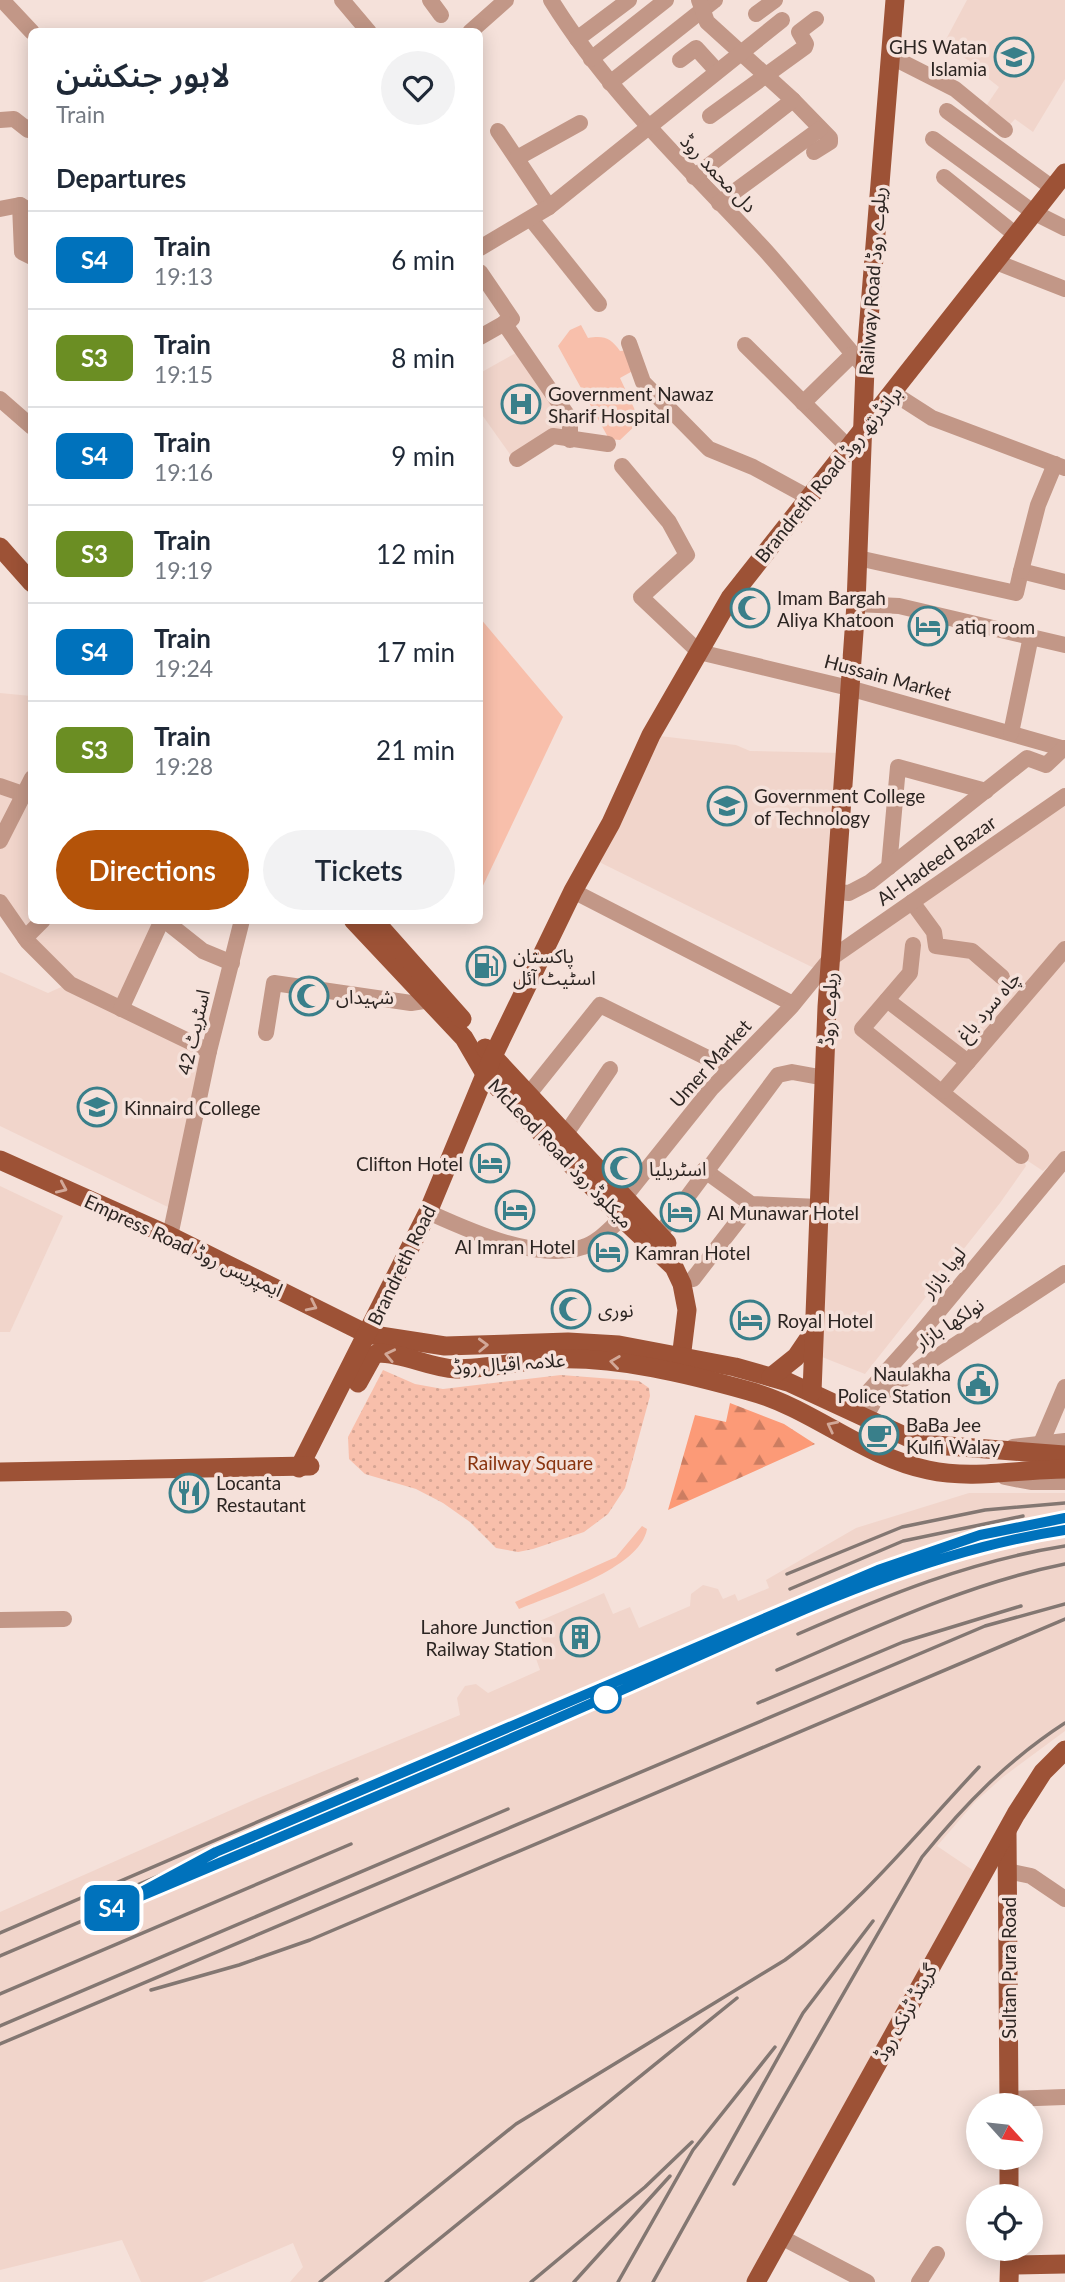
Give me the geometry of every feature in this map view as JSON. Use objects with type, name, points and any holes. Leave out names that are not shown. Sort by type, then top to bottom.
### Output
[{"type":"main road","name":"Railway Road ریلوے روڈ","points":[[849,688],[856,604],[864,428],[859,361],[895,0]]},
{"type":"main road","name":"Brandreth Road برانڈرتھ روڈ","points":[[489,1066],[573,891],[611,823],[651,735],[730,598],[1059,181]]},
{"type":"main road","points":[[0,532],[28,563]]},
{"type":"main road","points":[[0,547],[28,578]]},
{"type":"main road","name":"ریلوے روڈ","points":[[812,1392],[830,959],[849,688]]},
{"type":"main road","name":"McLeod Road میکلوڈ روڈ","points":[[357,924],[622,1208],[674,1268],[679,1277],[687,1310],[684,1366]]},
{"type":"main road","name":"McLeod Road میکلوڈ روڈ","points":[[378,924],[446,999],[489,1066],[528,1096],[565,1135],[622,1208],[659,1235],[685,1263],[693,1279]]},
{"type":"main road","name":"Brandreth Road","points":[[299,1468],[428,1212],[489,1066]]},
{"type":"main road","name":"Empress Road ایمپریس روڈ","points":[[0,1160],[170,1236],[367,1334]]},
{"type":"main road","points":[[684,1366],[696,1321],[693,1279]]},
{"type":"main road","points":[[771,1377],[796,1357],[814,1331]]},
{"type":"main road","name":"علامہ اقبال روڈ","points":[[367,1334],[445,1346],[568,1342],[619,1345],[782,1402],[903,1463],[951,1474],[988,1474],[1041,1455],[1065,1469]]},
{"type":"main road","name":"علامہ اقبال روڈ","points":[[299,1468],[311,1466],[319,1456],[367,1364],[379,1353],[434,1367],[455,1368],[560,1359],[684,1366],[771,1377],[812,1392],[922,1444],[1065,1455]]},
{"type":"main road","points":[[0,1472],[299,1468]]},
{"type":"main road","name":"گرینڈ ٹرنک روڈ","points":[[756,2282],[1007,1831],[1043,1772],[1065,1750]]},
{"type":"main road","name":"Sultan Pura Road","points":[[1007,1831],[1009,2093]]},
{"type":"main road","points":[[1009,2265],[1065,2264]]},
{"type":"street","points":[[2,0],[28,28]]},
{"type":"street","points":[[342,0],[366,28]]},
{"type":"street","points":[[430,0],[440,15]]},
{"type":"street","points":[[474,28],[506,0]]},
{"type":"street","points":[[577,39],[629,0]]},
{"type":"street","points":[[591,59],[666,0]]},
{"type":"street","points":[[756,14],[775,0]]},
{"type":"street","name":"دل محمد روڈ","points":[[556,1],[591,59],[648,129],[766,252],[859,361]]},
{"type":"street","points":[[706,3],[708,22],[793,100],[831,140],[814,152]]},
{"type":"street","points":[[610,83],[706,3]]},
{"type":"street","points":[[710,116],[805,47],[799,32],[816,19]]},
{"type":"street","points":[[483,246],[549,207],[782,20]]},
{"type":"street","points":[[680,60],[696,48],[717,71]]},
{"type":"street","points":[[890,56],[955,89],[1005,130]]},
{"type":"street","points":[[694,177],[793,100]]},
{"type":"street","points":[[947,111],[1059,181]]},
{"type":"street","points":[[0,120],[14,118],[28,130]]},
{"type":"street","points":[[517,158],[580,123]]},
{"type":"street","points":[[719,203],[820,128]]},
{"type":"street","points":[[498,131],[549,207]]},
{"type":"street","points":[[933,139],[1033,212],[1065,228]]},
{"type":"street","points":[[944,177],[1016,235]]},
{"type":"street","points":[[0,209],[28,209],[22,252],[28,255]]},
{"type":"street","points":[[531,219],[599,304]]},
{"type":"street","points":[[996,262],[1065,289]]},
{"type":"street","points":[[483,276],[512,319],[483,335]]},
{"type":"street","points":[[504,323],[570,419],[570,440]]},
{"type":"street","points":[[629,343],[643,382],[709,449],[753,467],[808,497]]},
{"type":"street","points":[[746,345],[848,447]]},
{"type":"street","points":[[803,403],[859,361]]},
{"type":"street","points":[[858,558],[1016,593],[1038,505],[1060,466],[932,418],[893,393]]},
{"type":"street","points":[[0,399],[28,424]]},
{"type":"street","points":[[517,459],[553,436],[608,444]]},
{"type":"street","points":[[622,466],[669,522],[687,555],[640,597],[699,652]]},
{"type":"street","points":[[1021,571],[1065,582]]},
{"type":"street","points":[[856,604],[899,606],[1065,645]]},
{"type":"street","points":[[1011,733],[1031,636]]},
{"type":"street","name":"Hussain Market","points":[[699,652],[849,688],[1065,749]]},
{"type":"street","points":[[836,892],[849,893],[889,867],[1027,758],[1046,765],[1065,749]]},
{"type":"street","points":[[889,867],[898,767],[986,791]]},
{"type":"street","points":[[0,786],[25,801],[0,841]]},
{"type":"street","name":"Al-Hadeed Bazar","points":[[830,959],[1065,796]]},
{"type":"street","points":[[573,891],[793,1004]]},
{"type":"street","points":[[0,902],[25,938],[70,984],[209,1051]]},
{"type":"street","points":[[912,902],[934,932],[936,946],[972,951],[1002,976]]},
{"type":"street","points":[[25,938],[39,924]]},
{"type":"street","points":[[121,1009],[161,924]]},
{"type":"street","points":[[168,924],[203,951],[232,963]]},
{"type":"street","name":"اسٹریٹ 42","points":[[170,1236],[209,1051],[242,924]]},
{"type":"street","points":[[912,944],[910,973],[862,1029],[943,1091],[1021,1156]]},
{"type":"street","name":"چاہ سرد باغ","points":[[943,1091],[1065,949]]},
{"type":"street","name":"Umer Market","points":[[428,1212],[477,1235],[562,1251],[585,1247],[622,1208],[730,1069],[793,1004],[830,959]]},
{"type":"street","points":[[266,1032],[274,983],[411,1003],[430,1000]]},
{"type":"street","points":[[887,1000],[968,1062]]},
{"type":"street","points":[[528,1096],[600,1005],[730,1069]]},
{"type":"street","points":[[565,1135],[610,1069]]},
{"type":"street","points":[[659,1235],[704,1170],[778,1074],[792,1072],[825,1079]]},
{"type":"street","name":"لوہا بازار","points":[[858,1414],[919,1335],[1065,1159]]},
{"type":"street","points":[[704,1170],[751,1204],[819,1207]]},
{"type":"street","points":[[693,1279],[751,1204]]},
{"type":"street","name":"نولکھا بازار","points":[[858,1414],[891,1387],[1065,1273]]},
{"type":"street","points":[[1041,1455],[1065,1387]]},
{"type":"street","points":[[1041,1455],[1065,1441]]},
{"type":"street","points":[[988,1474],[1031,1482],[1065,1482]]},
{"type":"street","points":[[0,1620],[64,1619]]},
{"type":"street","points":[[1007,1871],[1031,1876],[1065,1899]]},
{"type":"street","points":[[1043,2100],[1065,2098]]},
{"type":"street","points":[[781,2236],[867,2282]]},
{"type":"street","points":[[919,2282],[937,2254]]},
{"type":"shaded area","name":"GHS Watan Islamia","points":[[967,0],[1065,0],[1065,79],[1033,132],[1015,119],[1005,130],[982,112],[999,87],[980,72],[983,69],[943,45]]},
{"type":"shaded area","name":"Government Nawaz Sharif Hospital","points":[[523,349],[571,424],[514,460],[483,416],[483,371]]},
{"type":"shaded area","name":"Kinnaird College","points":[[0,693],[28,696],[28,924],[161,924],[121,1010],[207,1054],[172,1209],[0,1126],[0,972],[48,993],[70,983],[0,902]]},
{"type":"shaded area","name":"Government College of Technology","points":[[651,735],[736,745],[750,751],[844,753],[820,971],[591,858]]},
{"type":"shaded area","points":[[1065,798],[1065,1150],[1043,1171],[1022,1157],[1026,1166],[1000,1203],[865,1374],[822,1357],[830,959]]},
{"type":"shaded area","points":[[0,1186],[63,1216],[10,1332],[0,1332]]},
{"type":"shaded area","points":[[969,1493],[1065,1493],[1065,1731],[1003,1777],[975,1802],[937,1846],[974,1871],[745,2282],[290,2282],[303,2267],[293,2243],[202,2282],[141,2282],[122,2240],[0,2270],[0,1912],[256,1799],[460,1715],[457,1698],[465,1686],[476,1684],[488,1693],[540,1670],[533,1650],[544,1645],[535,1623],[604,1593],[613,1614],[630,1607],[639,1628],[690,1606],[691,1594],[703,1585],[718,1589],[723,1599],[735,1594],[738,1601],[769,1588],[766,1580],[856,1528]]},
{"type":"green space","points":[[581,325],[588,338],[603,337],[610,340],[620,351],[631,350],[638,368],[620,378],[640,421],[620,440],[609,439],[558,346],[570,330]]},
{"type":"green space","points":[[483,622],[563,717],[483,886]]},
{"type":"green space","name":"Railway Square","points":[[383,1370],[415,1384],[443,1389],[561,1375],[639,1381],[649,1388],[650,1396],[625,1488],[608,1514],[584,1532],[518,1552],[496,1548],[470,1522],[443,1503],[416,1489],[365,1474],[349,1459],[348,1437]]},
{"type":"green space","points":[[730,1403],[784,1424],[815,1444],[668,1510],[695,1415],[726,1422]]},
{"type":"green space","points":[[642,1526],[647,1529],[641,1543],[612,1568],[593,1579],[519,1609],[515,1602],[616,1557]]},
{"type":"railway","points":[[787,1574],[902,1527],[985,1510],[1065,1503]]},
{"type":"railway","points":[[790,1589],[903,1541],[1023,1516]]},
{"type":"railway","points":[[728,1633],[918,1554],[980,1535],[1065,1518]]},
{"type":"railway","points":[[732,1642],[937,1561],[1022,1538],[1065,1530]]},
{"type":"railway","points":[[798,1634],[928,1581],[995,1561],[1065,1546]]},
{"type":"railway","points":[[777,1670],[954,1596],[991,1583],[1065,1564]]},
{"type":"railway","points":[[0,2044],[985,1626],[1065,1604]]},
{"type":"railway","points":[[758,1703],[903,1642],[1021,1606]]},
{"type":"railway","points":[[151,1990],[239,1965],[310,1940],[1065,1619]]},
{"type":"railway","points":[[734,2184],[922,1857],[988,1784],[1025,1752],[1065,1723]]},
{"type":"railway","points":[[197,1863],[479,1739]]},
{"type":"railway","points":[[0,1956],[483,1750]]},
{"type":"railway","points":[[320,2282],[516,2124],[785,1960],[812,1939],[862,1893],[979,1767]]},
{"type":"railway","points":[[0,1933],[357,1779]]},
{"type":"railway","points":[[0,2026],[508,1809]]},
{"type":"railway","points":[[0,1994],[351,1844]]},
{"type":"railway","points":[[97,1902],[203,1857]]},
{"type":"railway","points":[[653,2282],[803,2013],[873,1921]]},
{"type":"railway","points":[[386,2282],[737,1998]]},
{"type":"railway","points":[[618,2282],[693,2150],[775,2047]]},
{"type":"railway","points":[[531,2282],[645,2187],[692,2142]]},
{"type":"railway","points":[[574,2282],[670,2176]]},
{"type":"train","name":"S4","points":[[1065,1518],[980,1535],[918,1554],[878,1570],[216,1852],[110,1909],[732,1642],[914,1568],[999,1542],[1065,1530]]},
{"type":"place","name":"GHS Watan Islamia","points":[[1014,57]]},
{"type":"place","name":"Government Nawaz Sharif Hospital","points":[[521,404]]},
{"type":"place","name":"Imam Bargah Aliya Khatoon","points":[[750,608]]},
{"type":"place","name":"atiq room","points":[[928,626]]},
{"type":"place","name":"Government College of Technology","points":[[727,806]]},
{"type":"place","name":"پاکستان اسٹیٹ آئل","points":[[486,966]]},
{"type":"place","name":"شہیداں","points":[[309,996]]},
{"type":"place","name":"Kinnaird College","points":[[97,1107]]},
{"type":"place","name":"Clifton Hotel","points":[[490,1163]]},
{"type":"place","name":"اسٹریلیا","points":[[622,1168]]},
{"type":"place","name":"Al Imran Hotel","points":[[515,1210]]},
{"type":"place","name":"Al Munawar Hotel","points":[[680,1212]]},
{"type":"place","name":"Kamran Hotel","points":[[608,1252]]},
{"type":"place","name":"نوری","points":[[571,1309]]},
{"type":"place","name":"Royal Hotel","points":[[750,1320]]},
{"type":"place","name":"Naulakha Police Station","points":[[978,1384]]},
{"type":"place","name":"BaBa Jee Kulfi Walay","points":[[879,1435]]},
{"type":"place","name":"Locanta Restautant","points":[[189,1493]]},
{"type":"place","name":"Lahore Junction Railway Station","points":[[580,1637]]}]
